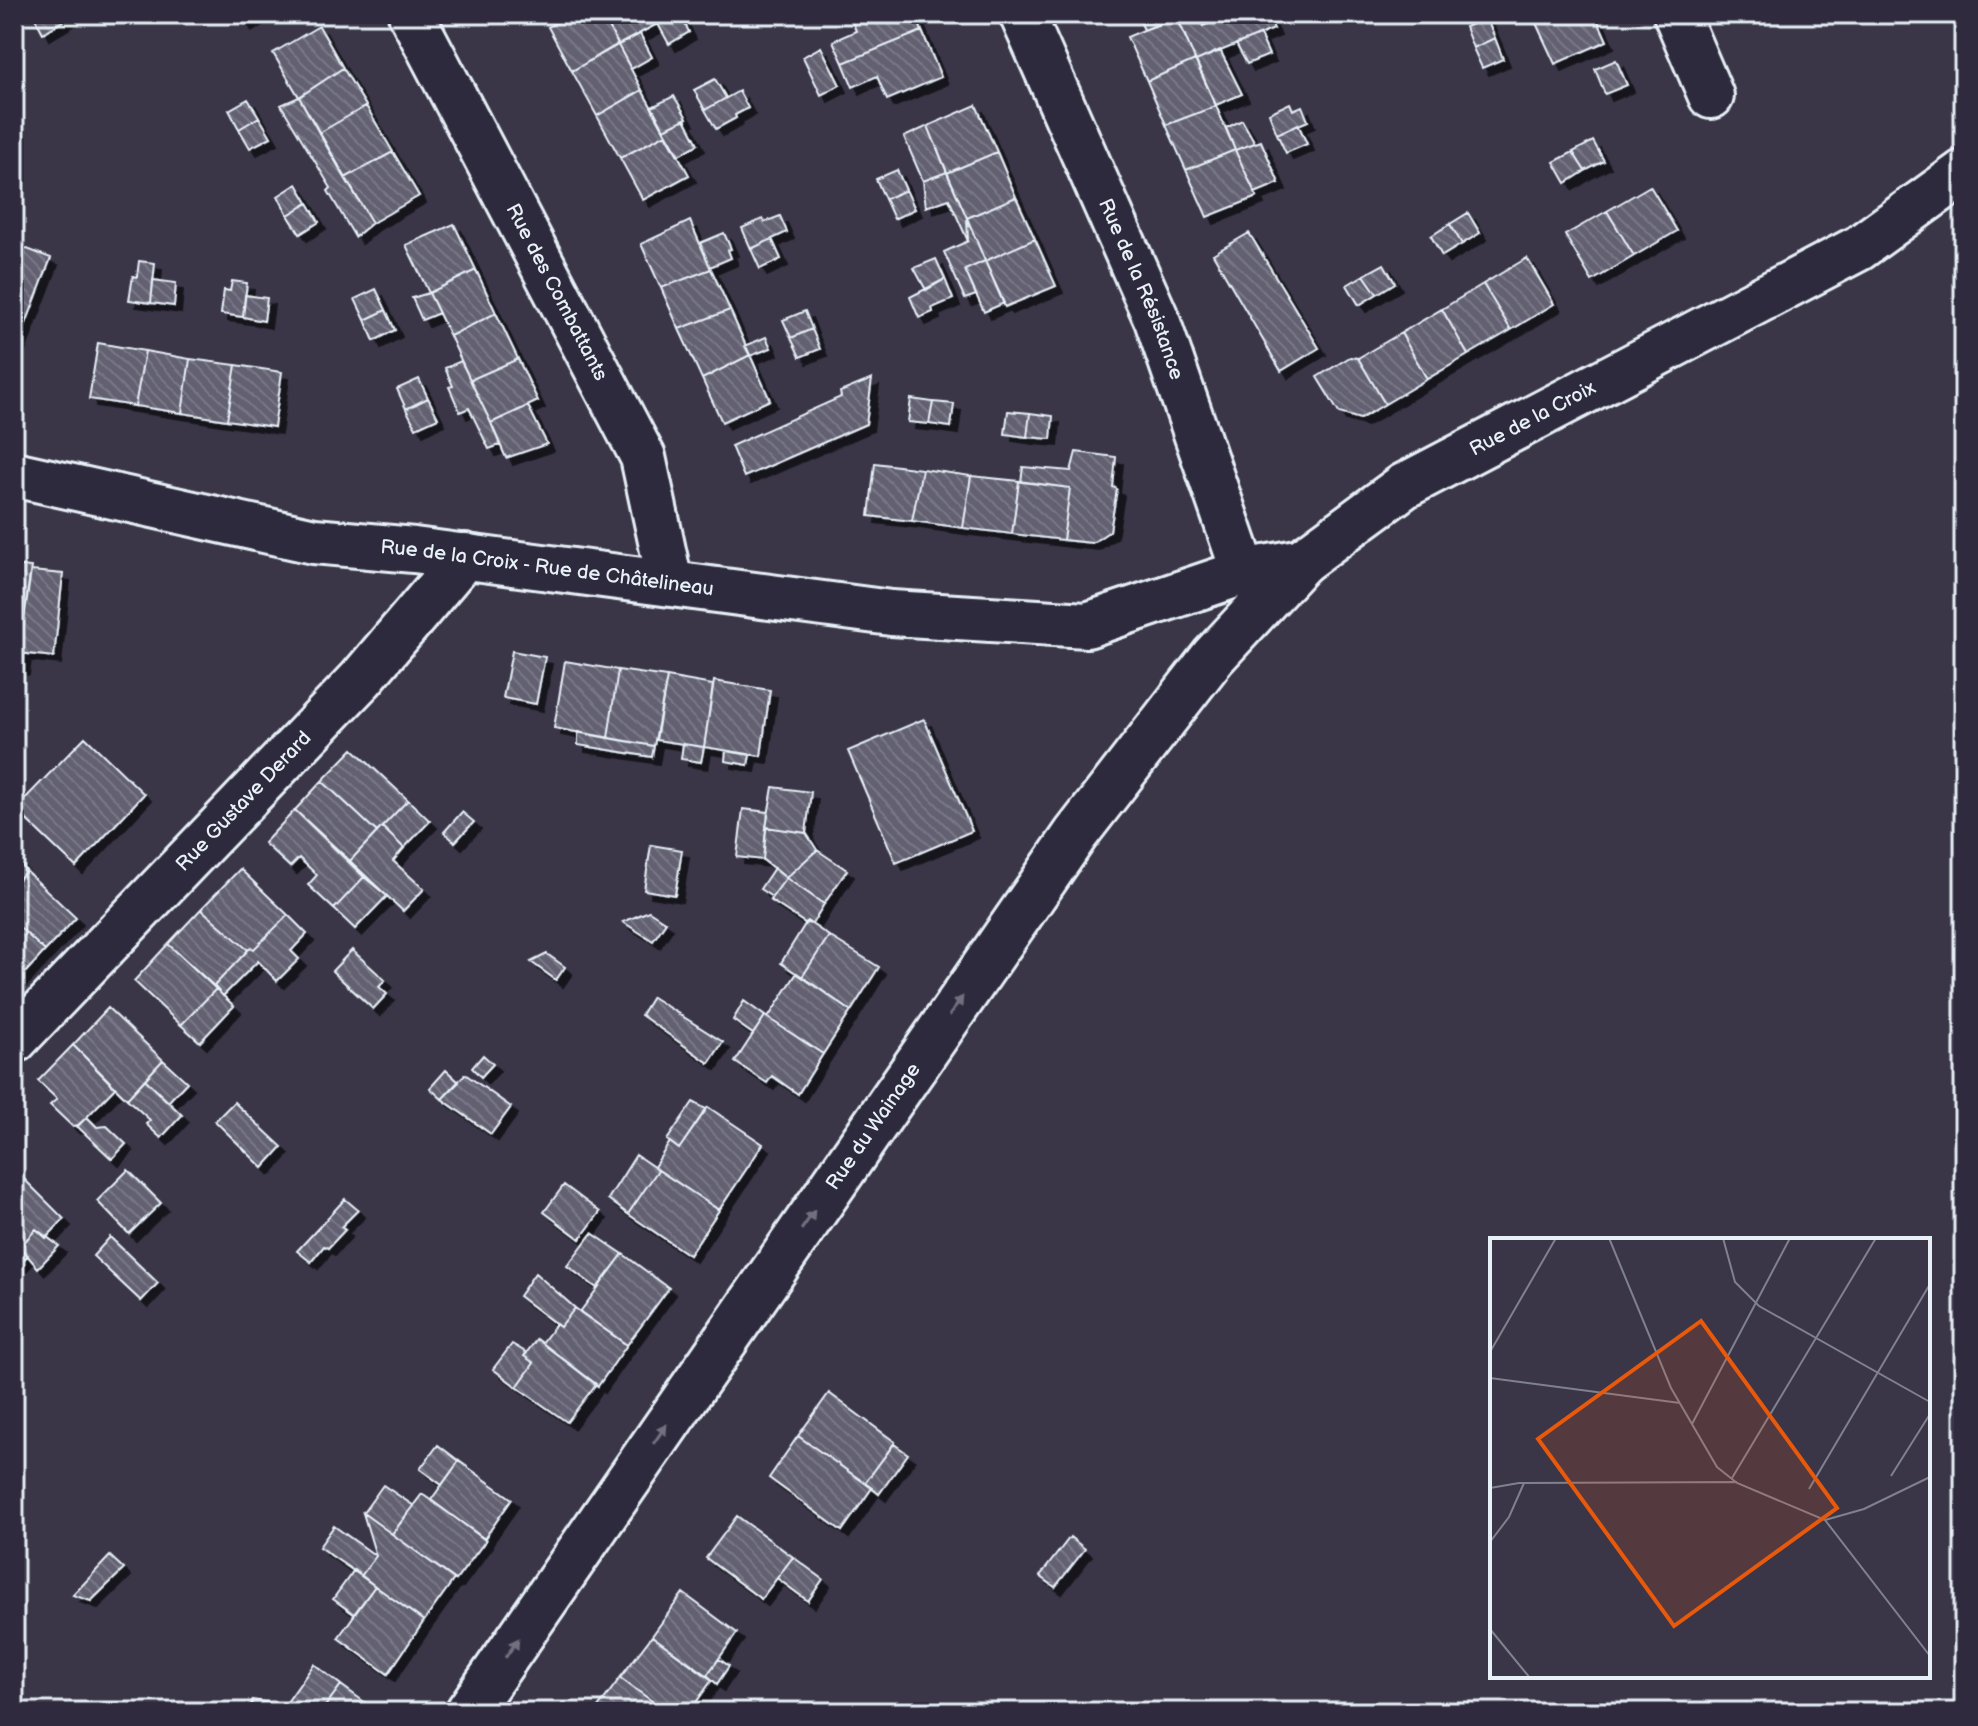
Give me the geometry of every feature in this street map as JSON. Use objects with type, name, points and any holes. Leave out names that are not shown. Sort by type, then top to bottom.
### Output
[{"type":"street","name":"Rue des Combattants","points":[[411,14],[643,457],[670,583]]},
{"type":"street","name":"Rue de la Résistance","points":[[1022,14],[1157,320],[1244,572]]},
{"type":"street","points":[[1676,14],[1711,96]]},
{"type":"street","name":"Rue de la Croix","points":[[1087,625],[1244,572],[1302,561],[1404,486],[1859,248],[1964,172]]},
{"type":"street","name":"Rue de la Croix - Rue de Châtelineau","points":[[14,474],[314,541],[465,556],[891,613],[1087,625]]},
{"type":"street","name":"Rue Gustave Derard","points":[[14,1041],[361,679],[465,556]]},
{"type":"street","name":"Rue du Wainage","points":[[468,1712],[1076,834],[1213,657],[1302,561]]},
{"type":"building","points":[[33,14],[75,14],[43,33]]},
{"type":"building","points":[[239,14],[263,14],[245,24]]},
{"type":"building","points":[[547,14],[572,14],[553,25]]},
{"type":"building","points":[[572,14],[602,14],[618,44],[572,71],[548,27]]},
{"type":"building","points":[[602,14],[676,14],[618,45]]},
{"type":"building","points":[[680,14],[689,32],[669,44],[658,24]]},
{"type":"building","points":[[849,14],[915,14],[922,31],[843,63],[833,41],[856,31]]},
{"type":"building","points":[[1137,14],[1188,14],[1144,30]]},
{"type":"building","points":[[1197,14],[1203,26],[1232,14],[1267,14],[1274,29],[1196,61],[1177,19]]},
{"type":"building","points":[[1532,14],[1555,14],[1535,21]]},
{"type":"building","points":[[1555,14],[1595,14],[1607,41],[1555,64],[1535,21]]},
{"type":"building","points":[[1177,16],[1195,60],[1147,81],[1127,37]]},
{"type":"building","points":[[1486,18],[1495,38],[1473,48],[1465,27]]},
{"type":"building","points":[[319,26],[343,68],[299,97],[273,53]]},
{"type":"building","points":[[922,31],[941,77],[887,100],[877,76],[853,87],[843,63]]},
{"type":"building","points":[[640,34],[652,57],[631,69],[618,45]]},
{"type":"building","points":[[1260,35],[1269,55],[1247,64],[1236,44]]},
{"type":"building","points":[[1495,38],[1503,59],[1482,68],[1473,48]]},
{"type":"building","points":[[618,45],[642,90],[597,116],[572,71]]},
{"type":"building","points":[[821,47],[840,85],[821,95],[803,57]]},
{"type":"building","points":[[1220,50],[1242,94],[1216,105],[1196,61]]},
{"type":"building","points":[[1195,60],[1216,106],[1166,125],[1147,81]]},
{"type":"building","points":[[1616,60],[1627,85],[1605,94],[1595,69]]},
{"type":"building","points":[[343,68],[366,106],[319,133],[299,97]]},
{"type":"building","points":[[715,79],[726,98],[705,110],[694,90]]},
{"type":"building","points":[[642,90],[666,134],[620,158],[597,116]]},
{"type":"building","points":[[739,91],[748,108],[716,129],[705,110]]},
{"type":"building","points":[[674,96],[687,118],[664,129],[652,107]]},
{"type":"building","points":[[299,97],[372,223],[355,237],[328,191],[331,188],[281,105]]},
{"type":"building","points":[[248,99],[259,117],[239,129],[229,110]]},
{"type":"building","points":[[1290,103],[1293,110],[1302,106],[1308,121],[1277,134],[1269,113]]},
{"type":"building","points":[[976,105],[997,152],[947,173],[928,126]]},
{"type":"building","points":[[366,106],[393,152],[345,178],[319,133]]},
{"type":"building","points":[[1216,106],[1235,150],[1186,170],[1166,125]]},
{"type":"building","points":[[259,117],[271,137],[250,148],[239,129]]},
{"type":"building","points":[[685,119],[698,144],[679,155],[664,129]]},
{"type":"building","points":[[1242,120],[1255,143],[1235,150],[1226,128]]},
{"type":"building","points":[[1298,124],[1307,144],[1286,153],[1277,134]]},
{"type":"building","points":[[928,126],[947,172],[923,181],[904,137]]},
{"type":"building","points":[[666,134],[689,175],[643,200],[620,158]]},
{"type":"building","points":[[1261,141],[1279,183],[1255,193],[1235,150]]},
{"type":"building","points":[[1593,141],[1604,161],[1585,171],[1573,152]]},
{"type":"building","points":[[1235,150],[1257,197],[1207,217],[1186,170]]},
{"type":"building","points":[[393,152],[419,196],[372,223],[345,178]]},
{"type":"building","points":[[997,152],[1016,197],[967,218],[947,173]]},
{"type":"building","points":[[1573,152],[1585,171],[1566,183],[1554,162]]},
{"type":"building","points":[[897,170],[906,190],[885,199],[876,179]]},
{"type":"building","points":[[947,172],[967,218],[968,241],[949,199],[926,207],[923,181]]},
{"type":"building","points":[[297,184],[308,203],[288,215],[278,196]]},
{"type":"building","points":[[1650,186],[1677,231],[1634,256],[1607,211]]},
{"type":"building","points":[[906,190],[915,209],[894,219],[885,199]]},
{"type":"building","points":[[1016,197],[1035,239],[985,261],[967,218]]},
{"type":"building","points":[[308,203],[319,222],[300,234],[288,215]]},
{"type":"building","points":[[1607,211],[1634,256],[1592,281],[1565,235]]},
{"type":"building","points":[[1468,213],[1480,233],[1462,244],[1450,224]]},
{"type":"building","points":[[780,216],[787,232],[751,249],[742,228]]},
{"type":"building","points":[[967,218],[985,261],[965,270],[976,295],[965,299],[944,252],[968,241]]},
{"type":"building","points":[[690,221],[711,269],[661,288],[641,244]]},
{"type":"building","points":[[454,224],[476,270],[429,293],[406,245]]},
{"type":"building","points":[[1450,224],[1462,244],[1442,256],[1431,236]]},
{"type":"building","points":[[724,233],[731,249],[728,250],[731,258],[710,267],[700,243]]},
{"type":"building","points":[[1249,233],[1319,348],[1281,371],[1213,254]]},
{"type":"building","points":[[772,239],[781,259],[760,269],[751,249]]},
{"type":"building","points":[[1035,239],[1056,286],[1005,307],[985,261]]},
{"type":"building","points":[[14,244],[51,258],[14,355]]},
{"type":"building","points":[[1527,258],[1554,304],[1511,330],[1483,284]]},
{"type":"building","points":[[936,259],[945,279],[926,290],[914,268]]},
{"type":"building","points":[[139,261],[155,263],[151,303],[129,300]]},
{"type":"building","points":[[985,261],[1004,303],[984,312],[965,270]]},
{"type":"building","points":[[1384,264],[1395,283],[1377,294],[1364,275]]},
{"type":"building","points":[[711,269],[730,310],[679,329],[661,288]]},
{"type":"building","points":[[476,270],[496,313],[450,336],[429,293]]},
{"type":"building","points":[[1364,275],[1377,294],[1359,305],[1347,285]]},
{"type":"building","points":[[945,279],[953,299],[919,318],[910,297]]},
{"type":"building","points":[[153,280],[176,283],[174,306],[151,303]]},
{"type":"building","points":[[232,281],[247,283],[243,317],[221,314],[224,290],[230,291]]},
{"type":"building","points":[[1483,284],[1511,330],[1468,355],[1442,309]]},
{"type":"building","points":[[376,289],[386,310],[365,320],[355,299]]},
{"type":"building","points":[[429,293],[439,313],[422,320],[412,298]]},
{"type":"building","points":[[245,295],[267,298],[264,321],[243,317]]},
{"type":"building","points":[[1442,309],[1468,355],[1427,379],[1401,333]]},
{"type":"building","points":[[386,310],[395,330],[374,341],[365,320]]},
{"type":"building","points":[[730,310],[750,355],[702,379],[679,329]]},
{"type":"building","points":[[805,311],[812,329],[791,338],[783,320]]},
{"type":"building","points":[[496,313],[518,359],[470,380],[450,336]]},
{"type":"building","points":[[812,329],[820,349],[800,357],[791,338]]},
{"type":"building","points":[[1401,333],[1427,379],[1385,404],[1358,358]]},
{"type":"building","points":[[766,337],[771,348],[750,356],[745,346]]},
{"type":"building","points":[[98,343],[145,351],[135,406],[89,399]]},
{"type":"building","points":[[145,351],[190,359],[182,413],[135,406]]},
{"type":"building","points":[[750,355],[770,400],[722,422],[702,379]]},
{"type":"building","points":[[1350,357],[1358,358],[1385,404],[1360,419],[1339,413],[1317,377]]},
{"type":"building","points":[[190,359],[236,365],[227,420],[182,413]]},
{"type":"building","points":[[518,359],[538,401],[491,423],[470,380]]},
{"type":"building","points":[[461,361],[500,445],[489,449],[469,408],[460,412],[445,368]]},
{"type":"building","points":[[236,365],[282,372],[274,427],[227,420]]},
{"type":"building","points":[[419,379],[428,398],[406,409],[397,389]]},
{"type":"building","points":[[872,379],[866,424],[744,477],[731,446],[841,397],[840,392]]},
{"type":"building","points":[[428,398],[438,418],[416,428],[406,409]]},
{"type":"building","points":[[911,399],[933,402],[929,424],[908,422]]},
{"type":"building","points":[[933,402],[954,404],[951,427],[929,424]]},
{"type":"building","points":[[528,406],[547,444],[506,458],[491,423]]},
{"type":"building","points":[[1008,411],[1030,413],[1027,437],[1005,434]]},
{"type":"building","points":[[1030,413],[1053,416],[1051,439],[1027,437]]},
{"type":"building","points":[[1076,452],[1116,457],[1113,487],[1117,489],[1110,531],[1092,543],[1063,540],[1070,488],[1021,482],[1023,467],[1071,471]]},
{"type":"building","points":[[875,463],[922,469],[912,521],[869,516]]},
{"type":"building","points":[[922,469],[971,476],[963,528],[912,521]]},
{"type":"building","points":[[971,476],[1019,481],[1012,534],[963,528]]},
{"type":"building","points":[[1019,481],[1070,488],[1063,540],[1012,534]]},
{"type":"building","points":[[14,565],[31,567],[19,653],[24,653],[22,668],[14,667]]},
{"type":"building","points":[[31,571],[63,574],[54,657],[19,653]]},
{"type":"building","points":[[512,651],[545,657],[536,704],[503,698]]},
{"type":"building","points":[[565,661],[618,670],[608,738],[554,728]]},
{"type":"building","points":[[618,670],[667,677],[654,746],[608,738]]},
{"type":"building","points":[[667,677],[713,685],[704,747],[656,740]]},
{"type":"building","points":[[714,681],[770,690],[761,756],[704,747]]},
{"type":"building","points":[[924,719],[972,831],[896,863],[848,751]]},
{"type":"building","points":[[578,732],[654,746],[652,757],[578,745]]},
{"type":"building","points":[[85,737],[144,794],[76,867],[15,809]]},
{"type":"building","points":[[683,744],[704,747],[701,762],[681,759]]},
{"type":"building","points":[[353,749],[408,800],[377,832],[322,781]]},
{"type":"building","points":[[726,751],[750,755],[748,765],[725,761]]},
{"type":"building","points":[[322,781],[377,832],[350,861],[295,810]]},
{"type":"building","points":[[773,787],[811,792],[806,833],[766,827]]},
{"type":"building","points":[[408,800],[430,821],[404,848],[382,827]]},
{"type":"building","points":[[743,809],[768,812],[763,860],[737,857]]},
{"type":"building","points":[[295,810],[364,877],[334,909],[308,885],[317,875],[299,858],[290,867],[264,843]]},
{"type":"building","points":[[462,812],[474,822],[455,842],[444,832]]},
{"type":"building","points":[[382,827],[404,848],[393,861],[424,889],[403,911],[350,861]]},
{"type":"building","points":[[766,827],[806,833],[817,850],[786,878],[763,860]]},
{"type":"building","points":[[651,845],[682,850],[675,895],[644,890]]},
{"type":"building","points":[[817,850],[847,870],[824,904],[786,878]]},
{"type":"building","points":[[17,858],[26,871],[14,884],[14,861]]},
{"type":"building","points":[[774,868],[786,878],[772,897],[760,889]]},
{"type":"building","points":[[240,869],[288,915],[254,949],[251,947],[248,950],[201,909]]},
{"type":"building","points":[[26,871],[76,918],[45,951],[14,922],[14,884]]},
{"type":"building","points":[[364,877],[387,896],[355,929],[334,909]]},
{"type":"building","points":[[786,878],[824,904],[812,924],[805,923],[770,900]]},
{"type":"building","points":[[201,909],[248,950],[214,986],[168,944]]},
{"type":"building","points":[[649,911],[666,922],[653,941],[623,922]]},
{"type":"building","points":[[288,915],[307,934],[291,951],[299,959],[277,981],[258,961],[223,996],[214,986],[251,947],[254,949]]},
{"type":"building","points":[[807,921],[829,936],[802,977],[781,963]]},
{"type":"building","points":[[14,922],[45,951],[14,985]]},
{"type":"building","points":[[829,936],[879,967],[851,1011],[802,977]]},
{"type":"building","points":[[168,944],[216,989],[181,1025],[134,981]]},
{"type":"building","points":[[352,950],[385,980],[379,987],[387,994],[373,1009],[332,971]]},
{"type":"building","points":[[547,954],[565,967],[556,980],[531,962]]},
{"type":"building","points":[[797,973],[851,1011],[823,1054],[768,1018]]},
{"type":"building","points":[[216,989],[234,1006],[200,1042],[181,1025]]},
{"type":"building","points":[[652,997],[723,1042],[709,1063],[641,1015]]},
{"type":"building","points":[[744,1001],[765,1016],[753,1034],[733,1020]]},
{"type":"building","points":[[108,1008],[163,1060],[127,1099],[73,1045]]},
{"type":"building","points":[[765,1016],[823,1054],[798,1094],[772,1076],[767,1083],[735,1062]]},
{"type":"building","points":[[73,1045],[115,1088],[78,1126],[73,1127],[50,1105],[57,1099],[38,1081]]},
{"type":"building","points":[[483,1055],[493,1064],[481,1077],[472,1068]]},
{"type":"building","points":[[163,1060],[187,1082],[168,1102],[145,1079]]},
{"type":"building","points":[[446,1070],[459,1082],[442,1099],[430,1088]]},
{"type":"building","points":[[465,1074],[511,1107],[491,1134],[442,1099]]},
{"type":"building","points":[[145,1079],[182,1115],[161,1138],[146,1124],[150,1120],[127,1099]]},
{"type":"building","points":[[234,1102],[282,1147],[263,1168],[215,1121]]},
{"type":"building","points":[[693,1102],[706,1109],[679,1149],[667,1140]]},
{"type":"building","points":[[708,1107],[763,1144],[719,1210],[654,1167],[670,1142],[679,1149]]},
{"type":"building","points":[[87,1117],[97,1127],[107,1126],[126,1144],[112,1159],[77,1126]]},
{"type":"building","points":[[636,1155],[658,1170],[628,1214],[608,1199]]},
{"type":"building","points":[[14,1169],[64,1219],[46,1238],[36,1229],[20,1247],[14,1242]]},
{"type":"building","points":[[128,1170],[161,1203],[129,1234],[97,1201]]},
{"type":"building","points":[[658,1170],[719,1210],[689,1255],[628,1214]]},
{"type":"building","points":[[564,1185],[600,1212],[580,1239],[544,1212]]},
{"type":"building","points":[[345,1199],[358,1210],[341,1227],[345,1230],[328,1248],[324,1246],[311,1262],[297,1251]]},
{"type":"building","points":[[36,1229],[59,1246],[38,1268],[20,1247]]},
{"type":"building","points":[[592,1233],[623,1254],[597,1288],[567,1266]]},
{"type":"building","points":[[110,1237],[158,1283],[141,1301],[93,1256]]},
{"type":"building","points":[[14,1242],[28,1255],[14,1270]]},
{"type":"building","points":[[623,1254],[669,1288],[627,1345],[580,1312]]},
{"type":"building","points":[[535,1273],[575,1308],[560,1327],[519,1296]]},
{"type":"building","points":[[575,1308],[627,1345],[598,1386],[542,1343],[556,1324],[560,1327]]},
{"type":"building","points":[[537,1339],[596,1384],[567,1422],[517,1387],[534,1363],[524,1356]]},
{"type":"building","points":[[512,1344],[527,1353],[524,1356],[534,1363],[517,1387],[493,1369]]},
{"type":"building","points":[[829,1393],[895,1442],[865,1483],[798,1436]]},
{"type":"building","points":[[798,1436],[872,1488],[842,1531],[769,1478]]},
{"type":"building","points":[[894,1444],[908,1454],[879,1494],[865,1483]]},
{"type":"building","points":[[438,1445],[459,1461],[442,1485],[420,1469]]},
{"type":"building","points":[[459,1461],[512,1499],[484,1539],[431,1500]]},
{"type":"building","points":[[383,1485],[414,1506],[392,1534],[363,1513]]},
{"type":"building","points":[[422,1494],[486,1540],[456,1580],[392,1534]]},
{"type":"building","points":[[363,1513],[454,1579],[424,1621],[361,1576],[376,1556]]},
{"type":"building","points":[[737,1516],[793,1557],[761,1599],[706,1558]]},
{"type":"building","points":[[334,1526],[376,1556],[361,1576],[319,1547]]},
{"type":"building","points":[[1070,1537],[1085,1549],[1055,1587],[1040,1576]]},
{"type":"building","points":[[110,1556],[124,1569],[91,1601],[73,1595]]},
{"type":"building","points":[[793,1557],[823,1579],[808,1601],[777,1578]]},
{"type":"building","points":[[354,1570],[375,1586],[354,1614],[333,1599]]},
{"type":"building","points":[[375,1586],[424,1621],[388,1674],[338,1638]]},
{"type":"building","points":[[683,1593],[737,1633],[707,1675],[652,1636]]},
{"type":"building","points":[[652,1636],[712,1680],[689,1712],[667,1712],[620,1678]]},
{"type":"building","points":[[719,1659],[729,1666],[717,1684],[707,1675]]},
{"type":"building","points":[[314,1664],[341,1685],[321,1712],[287,1712],[283,1708]]},
{"type":"building","points":[[620,1678],[667,1712],[595,1712]]},
{"type":"building","points":[[341,1685],[378,1712],[321,1712]]},
{"type":"building","points":[[252,1700],[270,1703],[282,1712],[250,1712]]}]
